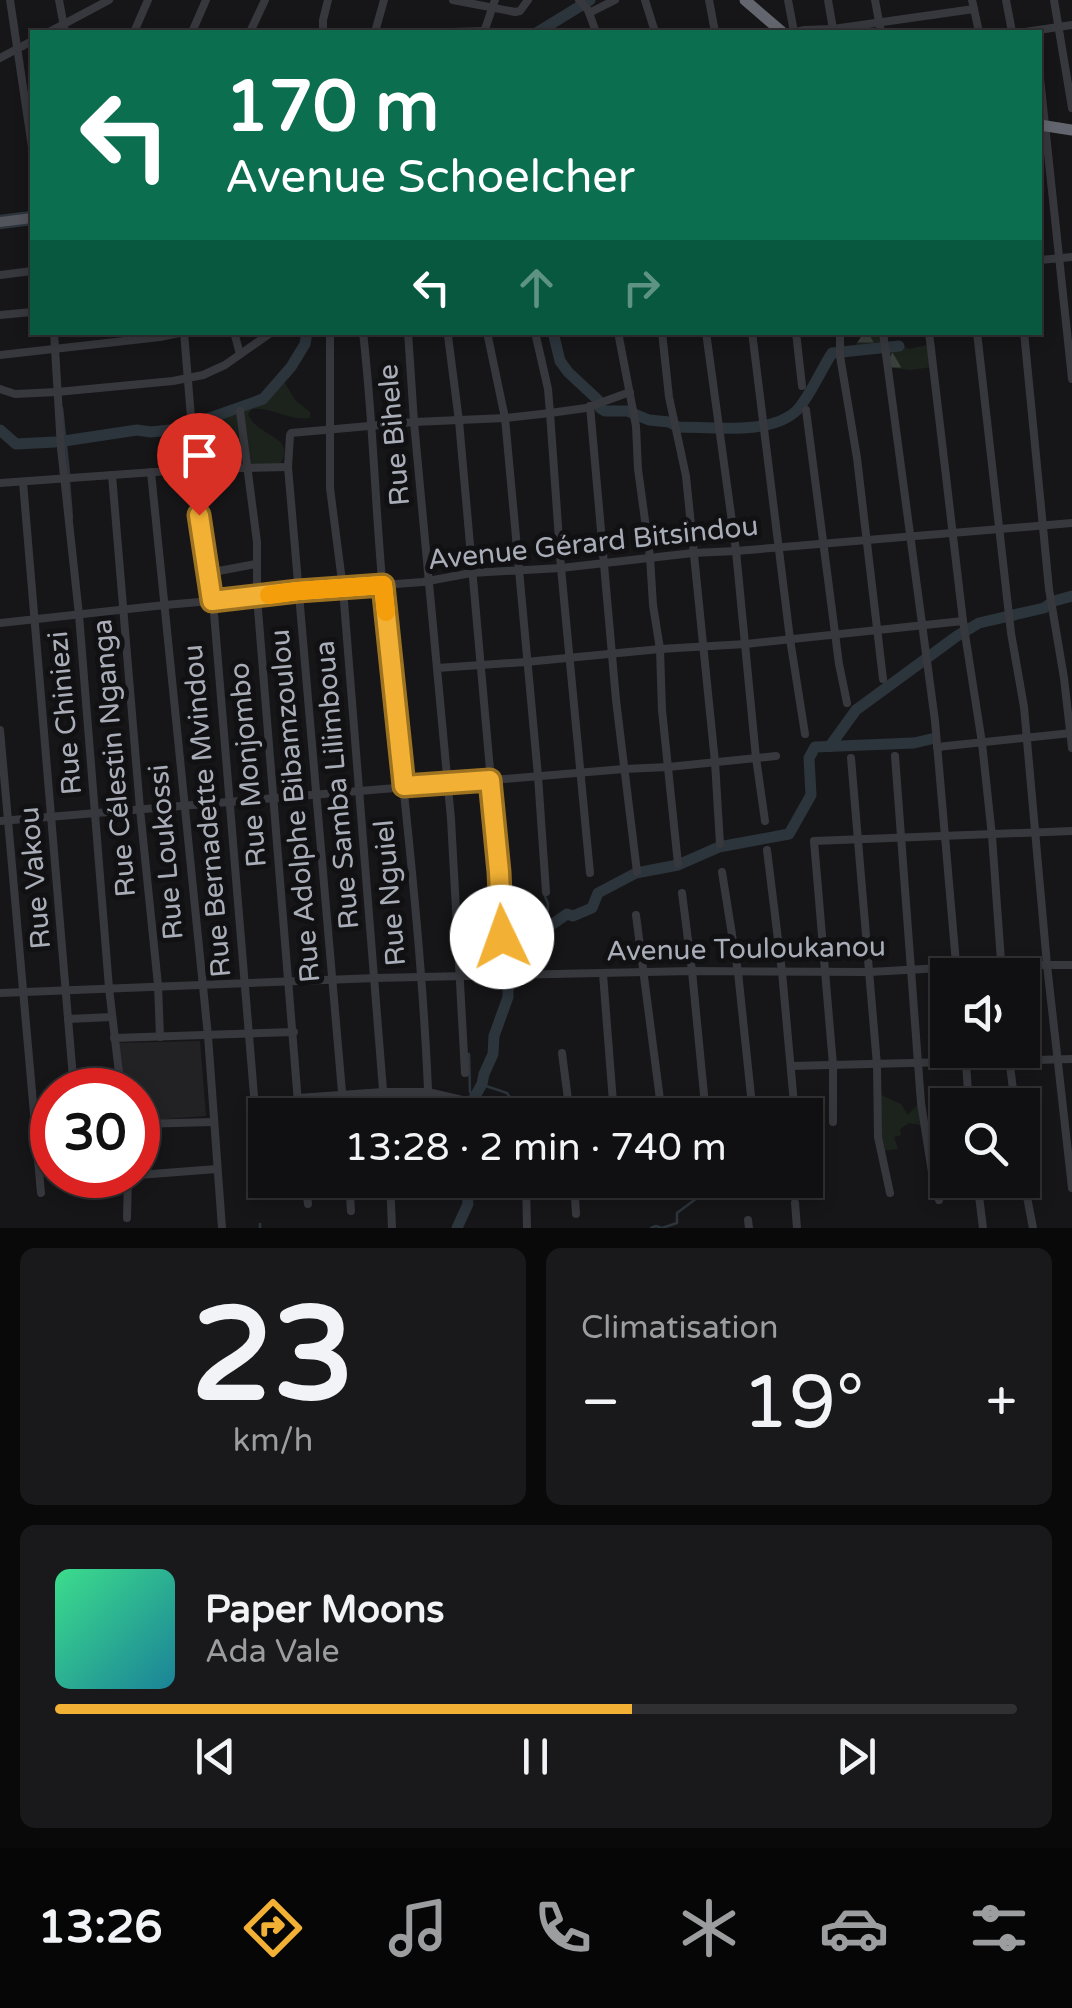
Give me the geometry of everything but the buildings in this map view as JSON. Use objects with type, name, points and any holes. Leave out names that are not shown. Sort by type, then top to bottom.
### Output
[{"type":"highway","points":[[746,0],[780,30]]},
{"type":"highway","points":[[1042,125],[1072,130]]},
{"type":"main road","points":[[0,222],[30,218]]},
{"type":"street","points":[[59,0],[65,28],[109,0]]},
{"type":"street","points":[[135,30],[148,0]]},
{"type":"street","points":[[193,30],[206,0]]},
{"type":"street","points":[[251,30],[265,0]]},
{"type":"street","points":[[322,30],[328,0]]},
{"type":"street","points":[[375,30],[384,0]]},
{"type":"street","points":[[453,0],[493,4],[517,12],[528,0]]},
{"type":"street","points":[[579,0],[595,30]]},
{"type":"street","points":[[588,13],[615,0]]},
{"type":"street","points":[[644,0],[654,30]]},
{"type":"street","points":[[710,0],[714,30]]},
{"type":"street","points":[[788,0],[794,30]]},
{"type":"street","points":[[828,0],[833,30]]},
{"type":"street","points":[[875,0],[881,30]]},
{"type":"street","points":[[926,0],[929,14]]},
{"type":"street","points":[[1006,0],[1012,30]]},
{"type":"street","points":[[1054,0],[1072,108]]},
{"type":"street","points":[[485,30],[493,4]]},
{"type":"street","points":[[804,30],[833,30],[973,4],[979,30]]},
{"type":"street","points":[[0,15],[10,5]]},
{"type":"street","points":[[10,5],[30,132]]},
{"type":"street","points":[[1042,30],[1072,25]]},
{"type":"street","points":[[0,58],[30,42]]},
{"type":"street","points":[[1042,125],[1072,378]]},
{"type":"street","points":[[1042,260],[1072,256]]},
{"type":"street","points":[[0,275],[30,271]]},
{"type":"street","points":[[0,315],[30,312]]},
{"type":"street","name":"Rue Chiniezi","points":[[54,335],[118,1068]]},
{"type":"street","name":"Rue Bernadette Mvindou","points":[[184,335],[199,515],[212,601],[254,1098]]},
{"type":"street","points":[[235,335],[240,354]]},
{"type":"street","points":[[0,389],[15,394],[58,392],[172,381],[212,372],[268,335]]},
{"type":"street","name":"Rue Samba Lilimboua","points":[[330,335],[330,488],[343,589],[384,1098]]},
{"type":"street","name":"Rue Nguiel","points":[[363,335],[428,1098]]},
{"type":"street","name":"Rue Bihele","points":[[408,335],[448,784],[465,1073]]},
{"type":"street","points":[[449,335],[499,872],[502,937],[498,976]]},
{"type":"street","points":[[489,335],[505,418],[546,892]]},
{"type":"street","points":[[536,335],[548,389],[590,873]]},
{"type":"street","points":[[618,335],[630,392],[650,557],[678,864]]},
{"type":"street","points":[[662,335],[669,397],[686,476],[720,844]]},
{"type":"street","points":[[706,335],[724,448],[766,821]]},
{"type":"street","points":[[752,335],[805,734]]},
{"type":"street","points":[[796,335],[802,386]]},
{"type":"street","points":[[840,335],[883,679]]},
{"type":"street","points":[[883,335],[937,748],[956,958]]},
{"type":"street","points":[[929,335],[982,743],[1000,958]]},
{"type":"street","points":[[976,335],[1010,633],[1020,672],[1028,737],[1056,1059],[1072,1188]]},
{"type":"street","points":[[1024,335],[1049,589],[1072,748]]},
{"type":"street","points":[[0,355],[141,336]]},
{"type":"street","points":[[328,428],[550,413],[590,406],[630,392]]},
{"type":"street","points":[[590,406],[637,872]]},
{"type":"street","points":[[806,410],[846,703]]},
{"type":"street","name":"Rue Monjombo","points":[[240,411],[256,542],[257,597],[298,1098]]},
{"type":"street","name":"Rue Adolphe Bibamzoulou","points":[[328,428],[291,433],[288,466],[343,1098]]},
{"type":"street","points":[[0,483],[288,466]]},
{"type":"street","name":"Rue Loukossi","points":[[151,472],[208,1036],[222,1228]]},
{"type":"street","name":"Rue Célestin Nganga","points":[[112,475],[160,1037]]},
{"type":"street","name":"Rue Vakou","points":[[23,482],[72,1068]]},
{"type":"street","name":"Avenue Gérard Bitsindou","points":[[0,623],[692,553],[1072,523]]},
{"type":"street","points":[[208,572],[256,564]]},
{"type":"street","points":[[437,668],[746,644],[964,621]]},
{"type":"street","points":[[0,730],[4,820],[30,1077]]},
{"type":"street","points":[[937,748],[1072,733]]},
{"type":"street","points":[[4,820],[776,756]]},
{"type":"street","points":[[896,756],[923,1117],[939,1200]]},
{"type":"street","points":[[851,758],[877,1064],[878,1136],[890,1193]]},
{"type":"street","points":[[834,1122],[833,1065],[814,842],[1072,831]]},
{"type":"street","points":[[767,850],[794,1098]]},
{"type":"street","points":[[722,872],[738,972],[751,1098]]},
{"type":"street","points":[[682,893],[704,1098]]},
{"type":"street","points":[[636,915],[660,1098]]},
{"type":"street","name":"Avenue Touloukanou","points":[[1040,966],[1072,965]]},
{"type":"street","name":"Avenue Touloukanou","points":[[0,993],[376,978],[930,970]]},
{"type":"street","points":[[603,974],[613,1098]]},
{"type":"street","points":[[68,1019],[112,1016]]},
{"type":"street","points":[[114,1038],[294,1032]]},
{"type":"street","points":[[562,1054],[568,1098]]},
{"type":"street","points":[[1040,1060],[1072,1059]]},
{"type":"street","points":[[791,1066],[930,1063]]},
{"type":"street","points":[[298,1098],[428,1092],[454,1098]]},
{"type":"street","points":[[160,1123],[213,1122]]},
{"type":"street","points":[[160,1173],[218,1169]]},
{"type":"street","points":[[127,1218],[129,1198]]},
{"type":"street","points":[[307,1198],[308,1204]]},
{"type":"street","points":[[350,1198],[351,1211]]},
{"type":"street","points":[[391,1198],[392,1228]]},
{"type":"street","points":[[526,1198],[527,1228]]},
{"type":"street","points":[[575,1198],[576,1214]]},
{"type":"street","points":[[979,1198],[983,1228]]},
{"type":"street","points":[[1027,1198],[1033,1228]]},
{"type":"street","points":[[795,1202],[797,1228]]},
{"type":"shaded area","points":[[200,1041],[206,1116],[160,1119],[160,1068],[118,1068],[116,1043]]},
{"type":"green space","points":[[862,335],[883,335],[884,342],[893,349],[901,345],[909,349],[927,345],[931,367],[887,367],[879,346],[855,354],[854,347]]},
{"type":"green space","points":[[285,383],[295,400],[310,412],[310,418],[260,409],[252,409],[248,414],[281,443],[283,459],[276,470],[229,459],[224,455],[229,438],[210,423],[266,397],[278,384]]},
{"type":"green space","points":[[879,1094],[901,1104],[908,1115],[918,1104],[920,1125],[909,1123],[900,1129],[901,1135],[894,1137],[898,1149],[882,1151]]},
{"type":"waterway","points":[[541,30],[590,0]]},
{"type":"waterway","points":[[0,216],[30,212]]},
{"type":"waterway","points":[[0,228],[30,224]]},
{"type":"waterway","points":[[64,441],[137,430],[179,429],[263,399],[291,367],[306,335]]},
{"type":"waterway","points":[[554,335],[560,361],[598,400],[600,408],[627,411],[678,427],[743,428],[775,423],[799,408],[832,353],[899,346]]},
{"type":"waterway","points":[[62,408],[69,474]]},
{"type":"waterway","points":[[0,430],[16,444],[55,442]]},
{"type":"waterway","points":[[69,481],[72,518]]},
{"type":"waterway","points":[[830,746],[856,710],[957,636],[979,623],[1044,608],[1072,596]]},
{"type":"waterway","points":[[474,1098],[493,1054],[494,1036],[508,997],[508,981],[547,936],[547,928],[567,914],[573,916],[592,908],[598,893],[636,873],[678,865],[719,847],[789,834],[811,795],[809,758],[815,747],[931,739]]},
{"type":"waterway","points":[[543,891],[548,904],[547,928]]},
{"type":"waterway","points":[[509,916],[523,915],[534,922],[546,919]]},
{"type":"waterway","points":[[469,1054],[473,1096]]},
{"type":"waterway","points":[[483,1085],[507,1093],[508,1098]]},
{"type":"waterway","points":[[457,1228],[467,1198]]},
{"type":"waterway","points":[[651,1228],[677,1223],[677,1213],[697,1198]]},
{"type":"slow traffic","points":[[269,595],[383,585],[386,612]]},
{"type":"route","points":[[199,515],[212,601],[383,585],[404,786],[490,780],[502,937]]}]
